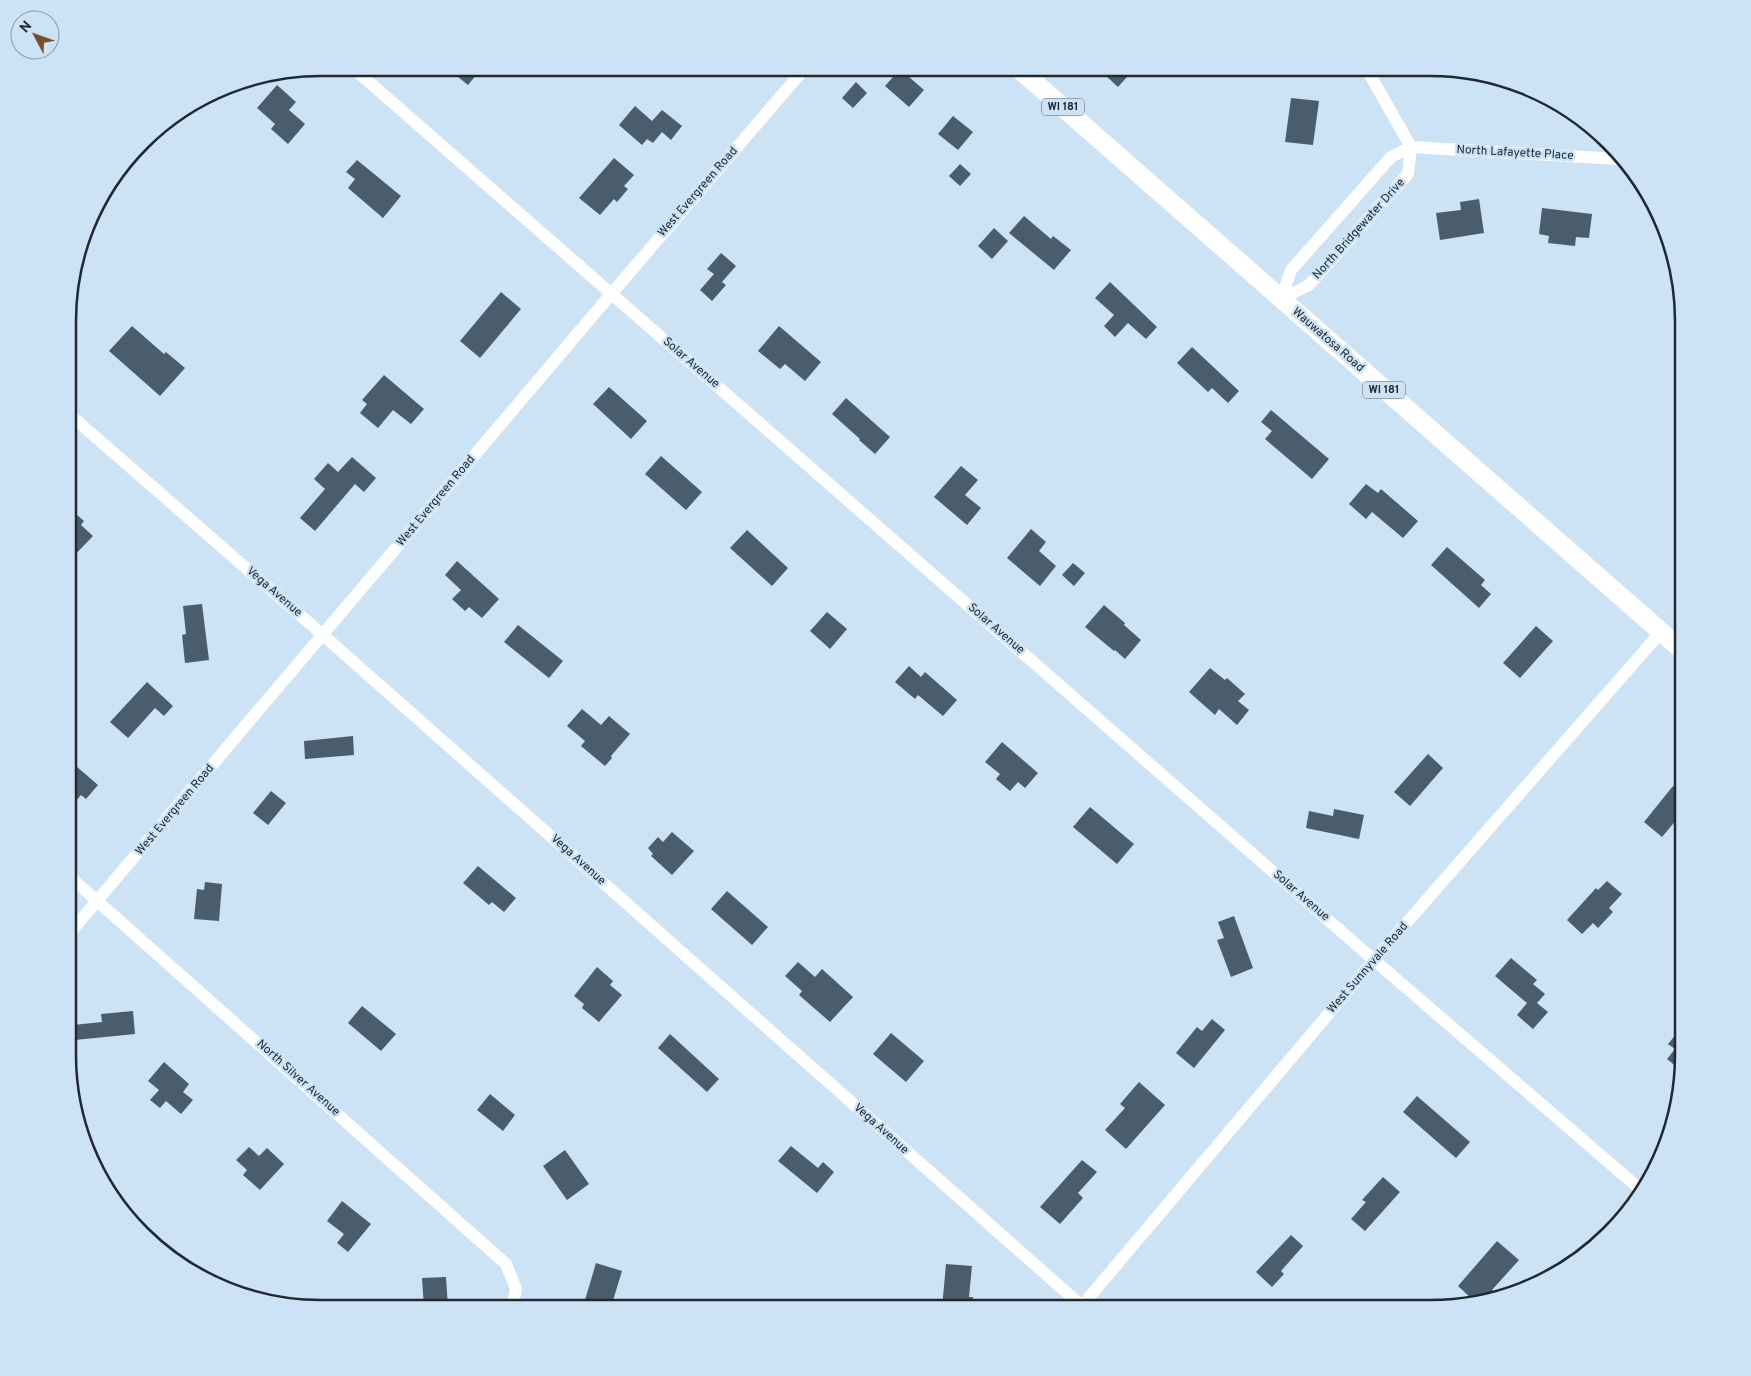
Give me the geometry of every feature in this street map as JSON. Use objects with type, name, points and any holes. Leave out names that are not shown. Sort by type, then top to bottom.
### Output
[{"type":"main road","name":"Wauwatosa Road","points":[[1027,76],[1675,645]]},
{"type":"street","name":"Solar Avenue","points":[[362,76],[1636,1187]]},
{"type":"street","name":"West Evergreen Road","points":[[76,926],[798,76]]},
{"type":"street","points":[[1371,76],[1411,147]]},
{"type":"street","name":"North Bridgewater Drive","points":[[1281,299],[1291,270],[1391,157],[1411,147]]},
{"type":"street","name":"North Bridgewater Drive","points":[[1281,299],[1309,285],[1408,174],[1411,147]]},
{"type":"street","name":"North Lafayette Place","points":[[1411,147],[1613,159]]},
{"type":"street","name":"Vega Avenue","points":[[76,419],[323,634],[1073,1300]]},
{"type":"street","name":"West Sunnyvale Road","points":[[1089,1300],[1374,960],[1660,633]]},
{"type":"street","name":"North Silver Avenue","points":[[76,882],[490,1248],[506,1264],[516,1289],[514,1300]]},
{"type":"building","points":[[457,76],[475,76],[468,85]]},
{"type":"building","points":[[894,76],[908,76],[924,90],[909,107],[885,86]]},
{"type":"building","points":[[1106,76],[1128,76],[1118,87]]},
{"type":"building","points":[[856,82],[867,93],[853,108],[842,98]]},
{"type":"building","points":[[277,85],[296,102],[289,110],[305,124],[288,144],[271,129],[275,124],[257,108]]},
{"type":"building","points":[[1291,98],[1319,101],[1313,145],[1285,142]]},
{"type":"building","points":[[635,106],[652,121],[662,110],[682,126],[671,140],[662,132],[653,143],[647,139],[642,145],[619,125]]},
{"type":"building","points":[[953,116],[973,132],[958,150],[938,134]]},
{"type":"building","points":[[614,158],[634,175],[624,186],[628,189],[617,202],[614,199],[600,215],[579,198]]},
{"type":"building","points":[[357,160],[401,196],[383,218],[348,188],[355,179],[346,172]]},
{"type":"building","points":[[960,164],[971,174],[960,186],[949,176]]},
{"type":"building","points":[[1479,199],[1484,233],[1440,240],[1436,213],[1461,210],[1460,202]]},
{"type":"building","points":[[1542,208],[1592,214],[1589,238],[1576,237],[1575,246],[1548,243],[1549,236],[1539,234]]},
{"type":"building","points":[[1024,216],[1051,239],[1053,236],[1071,250],[1054,270],[1009,233]]},
{"type":"building","points":[[994,228],[1008,241],[992,259],[978,246]]},
{"type":"building","points":[[721,253],[736,266],[722,282],[726,285],[712,301],[700,290],[714,274],[707,269]]},
{"type":"building","points":[[1110,282],[1157,327],[1146,339],[1128,323],[1115,337],[1104,326],[1114,315],[1095,298]]},
{"type":"building","points":[[501,292],[521,309],[480,358],[460,341]]},
{"type":"building","points":[[132,326],[164,354],[166,352],[185,368],[160,396],[109,351]]},
{"type":"building","points":[[779,326],[821,362],[805,381],[785,364],[780,369],[758,351]]},
{"type":"building","points":[[1192,347],[1239,391],[1228,403],[1212,388],[1208,392],[1177,363]]},
{"type":"building","points":[[384,375],[424,409],[411,424],[393,410],[378,428],[360,413],[367,404],[362,400]]},
{"type":"building","points":[[609,387],[647,421],[631,439],[593,404]]},
{"type":"building","points":[[846,398],[890,437],[875,454],[832,414]]},
{"type":"building","points":[[1271,410],[1329,459],[1312,479],[1265,439],[1272,431],[1261,422]]},
{"type":"building","points":[[661,456],[702,492],[686,510],[645,474]]},
{"type":"building","points":[[352,457],[376,478],[364,492],[355,484],[315,531],[300,518],[325,489],[314,479],[328,463],[338,472]]},
{"type":"building","points":[[961,466],[978,480],[965,495],[981,508],[967,525],[934,497]]},
{"type":"building","points":[[1366,484],[1378,493],[1381,489],[1418,521],[1403,538],[1372,512],[1366,519],[1349,504]]},
{"type":"building","points":[[76,514],[84,521],[81,525],[93,536],[76,554]]},
{"type":"building","points":[[1031,529],[1046,542],[1039,551],[1056,566],[1040,586],[1007,558]]},
{"type":"building","points":[[747,530],[788,568],[772,586],[730,548]]},
{"type":"building","points":[[1447,547],[1485,580],[1481,585],[1491,594],[1479,608],[1431,565]]},
{"type":"building","points":[[457,561],[499,599],[482,618],[469,607],[465,611],[452,599],[461,590],[445,575]]},
{"type":"building","points":[[1073,563],[1085,573],[1074,586],[1062,575]]},
{"type":"building","points":[[202,604],[209,660],[185,663],[182,635],[186,634],[183,606]]},
{"type":"building","points":[[1104,605],[1141,640],[1125,659],[1085,627]]},
{"type":"building","points":[[827,612],[847,629],[830,649],[810,631]]},
{"type":"building","points":[[518,625],[563,661],[549,678],[504,642]]},
{"type":"building","points":[[1536,626],[1553,641],[1520,678],[1503,663]]},
{"type":"building","points":[[909,666],[921,677],[925,672],[957,700],[943,716],[918,695],[915,699],[895,682]]},
{"type":"building","points":[[1210,668],[1225,680],[1227,678],[1245,694],[1238,701],[1249,710],[1237,725],[1219,709],[1215,715],[1189,692]]},
{"type":"building","points":[[147,682],[173,706],[164,716],[155,708],[128,738],[110,722]]},
{"type":"building","points":[[582,709],[601,725],[609,716],[630,734],[605,766],[581,746],[585,741],[567,726]]},
{"type":"building","points":[[353,736],[354,755],[305,759],[304,741]]},
{"type":"building","points":[[1002,742],[1038,773],[1025,788],[1018,782],[1010,791],[996,779],[1000,774],[985,762]]},
{"type":"building","points":[[1428,754],[1443,768],[1410,806],[1394,792]]},
{"type":"building","points":[[76,766],[98,785],[86,799],[81,795],[76,801]]},
{"type":"building","points":[[1673,786],[1675,788],[1675,822],[1662,837],[1644,822]]},
{"type":"building","points":[[271,791],[286,803],[268,825],[253,813]]},
{"type":"building","points":[[1090,807],[1134,844],[1117,864],[1073,827]]},
{"type":"building","points":[[1334,809],[1364,815],[1359,839],[1306,828],[1309,811],[1333,816]]},
{"type":"building","points":[[672,832],[694,851],[672,875],[651,856],[653,854],[648,848],[658,837],[663,842]]},
{"type":"building","points":[[478,866],[516,898],[504,912],[492,902],[489,905],[463,883]]},
{"type":"building","points":[[1607,881],[1622,894],[1609,908],[1613,912],[1598,928],[1593,923],[1582,934],[1567,920],[1596,888],[1598,890]]},
{"type":"building","points":[[205,882],[222,884],[219,921],[194,919],[197,889],[204,890]]},
{"type":"building","points":[[727,891],[768,927],[752,945],[711,909]]},
{"type":"building","points":[[1234,916],[1253,968],[1231,977],[1217,940],[1224,938],[1218,922]]},
{"type":"building","points":[[1511,958],[1537,980],[1533,984],[1545,994],[1537,1003],[1548,1012],[1533,1029],[1517,1015],[1527,1003],[1495,976]]},
{"type":"building","points":[[798,962],[815,977],[822,969],[853,997],[830,1022],[799,995],[802,991],[785,976]]},
{"type":"building","points":[[597,967],[613,981],[610,985],[622,995],[599,1022],[582,1008],[584,1004],[574,996]]},
{"type":"building","points":[[362,1006],[396,1034],[381,1051],[348,1023]]},
{"type":"building","points":[[133,1011],[135,1034],[76,1040],[76,1025],[102,1022],[101,1014]]},
{"type":"building","points":[[1212,1019],[1225,1030],[1194,1068],[1176,1053],[1197,1027],[1202,1031]]},
{"type":"building","points":[[891,1033],[924,1061],[906,1082],[873,1054]]},
{"type":"building","points":[[670,1034],[719,1079],[707,1092],[658,1048]]},
{"type":"building","points":[[1675,1036],[1675,1049],[1668,1044]]},
{"type":"building","points":[[1675,1049],[1674,1065],[1667,1059]]},
{"type":"building","points":[[164,1062],[189,1084],[183,1092],[193,1100],[181,1114],[166,1101],[160,1108],[150,1100],[159,1090],[148,1081]]},
{"type":"building","points":[[1139,1082],[1165,1105],[1126,1149],[1105,1130],[1125,1108],[1120,1104]]},
{"type":"building","points":[[490,1094],[515,1115],[503,1131],[477,1110]]},
{"type":"building","points":[[1417,1096],[1470,1142],[1456,1158],[1403,1112]]},
{"type":"building","points":[[791,1146],[818,1168],[823,1162],[834,1172],[817,1193],[778,1161]]},
{"type":"building","points":[[249,1147],[259,1156],[267,1148],[284,1164],[260,1190],[243,1175],[247,1170],[236,1160]]},
{"type":"building","points":[[565,1150],[589,1184],[567,1200],[543,1166]]},
{"type":"building","points":[[1082,1160],[1097,1172],[1078,1193],[1083,1198],[1060,1224],[1040,1207]]},
{"type":"building","points":[[1383,1177],[1400,1192],[1365,1231],[1351,1219],[1366,1202],[1362,1200]]},
{"type":"building","points":[[342,1201],[371,1224],[348,1252],[337,1243],[344,1234],[327,1221]]},
{"type":"building","points":[[1291,1235],[1303,1246],[1281,1271],[1284,1274],[1272,1287],[1256,1272]]},
{"type":"building","points":[[1497,1241],[1519,1260],[1492,1290],[1493,1291],[1469,1297],[1458,1286]]},
{"type":"building","points":[[596,1263],[622,1271],[613,1300],[585,1300]]},
{"type":"building","points":[[946,1264],[972,1266],[969,1297],[973,1297],[973,1300],[943,1300]]},
{"type":"building","points":[[446,1277],[447,1300],[423,1300],[422,1278]]}]
